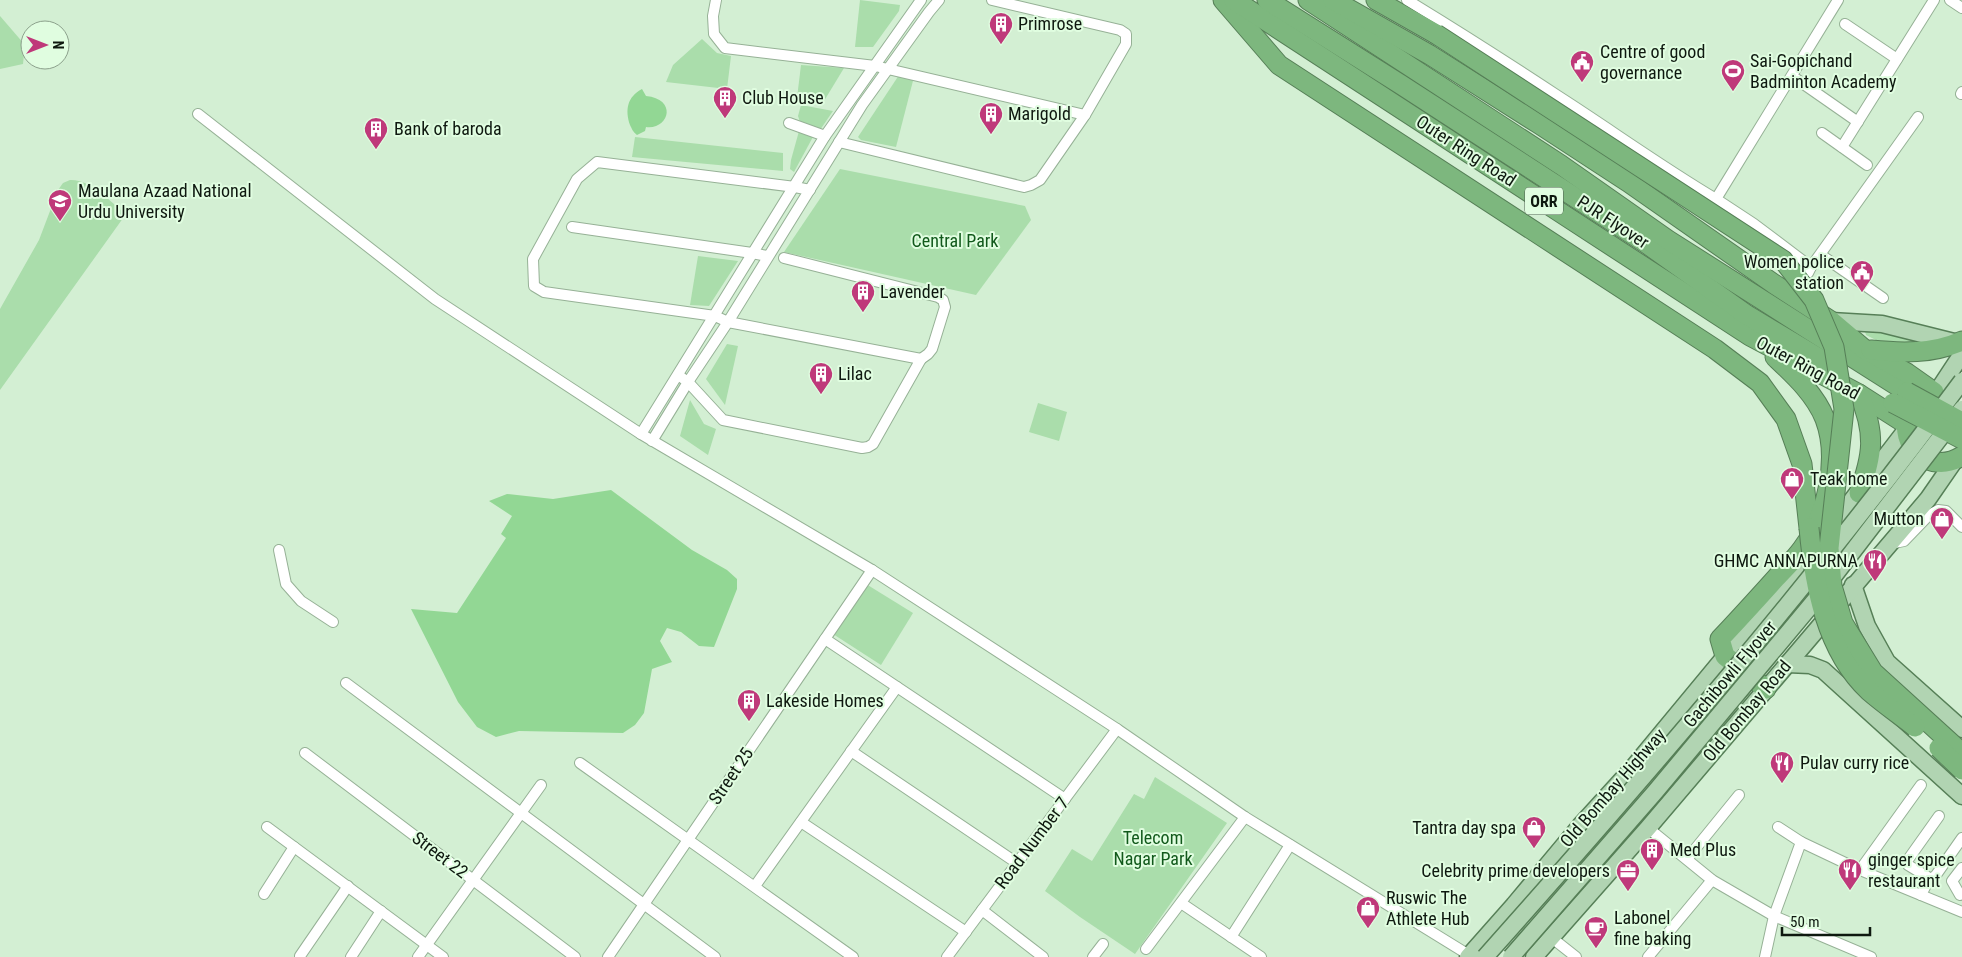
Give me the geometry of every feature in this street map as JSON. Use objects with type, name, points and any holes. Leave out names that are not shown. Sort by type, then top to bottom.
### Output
[{"type":"highway","points":[[1224,0],[1279,65],[1715,349],[1760,383],[1786,419],[1802,464],[1812,564],[1822,606],[1835,641],[1853,672],[1869,690],[1920,731],[1962,770]]},
{"type":"highway","name":"Outer Ring Road","points":[[1234,0],[1750,336],[1859,394],[1906,427]]},
{"type":"highway","name":"PJR Flyover","points":[[1267,0],[1647,244],[1747,315],[1893,403],[1962,439]]},
{"type":"highway","name":"PJR Flyover","points":[[1308,0],[1561,165],[1668,240],[1782,314],[1907,392],[1962,422]]},
{"type":"highway","points":[[1333,0],[1430,55],[1628,182],[1796,299],[1831,321],[1864,350],[1907,373],[1935,392]]},
{"type":"highway","points":[[1376,0],[1436,34],[1783,260],[1814,300],[1834,346],[1844,409],[1829,548],[1832,586],[1843,623],[1872,672],[1962,753]]},
{"type":"highway","points":[[1750,336],[1775,357],[1810,394],[1825,419],[1831,465],[1829,491],[1824,506],[1802,549],[1720,639],[1725,656],[1766,689]]},
{"type":"highway","points":[[1864,350],[1910,352],[1961,346]]},
{"type":"highway","points":[[1960,459],[1943,463],[1931,462],[1920,456],[1912,447],[1907,436],[1906,427],[1909,413],[1915,403],[1923,396],[1944,391],[1962,398]]},
{"type":"highway","points":[[1859,394],[1868,414],[1871,440],[1868,467],[1859,493]]},
{"type":"main road","points":[[1831,321],[1882,324],[1961,346],[1935,392]]},
{"type":"main road","name":"Gachibowli Flyover","points":[[1474,956],[1640,782],[1808,581],[1907,455],[1962,381]]},
{"type":"main road","name":"Gachibowli Flyover","points":[[1510,957],[1661,785],[1817,598],[1962,409]]},
{"type":"main road","name":"Old Bombay Highway","points":[[1474,956],[1514,905],[1580,826],[1631,770],[1859,493],[1906,427]]},
{"type":"main road","name":"Old Bombay Road","points":[[1534,957],[1648,828],[1960,459]]},
{"type":"main road","points":[[1853,585],[1866,626],[1887,662],[1962,729]]},
{"type":"main road","points":[[1787,664],[1810,665],[1823,670],[1962,796]]},
{"type":"street","points":[[716,0],[713,16],[714,34],[725,48],[875,66],[1085,115]]},
{"type":"street","points":[[652,441],[862,105],[929,12],[940,0]]},
{"type":"street","points":[[839,142],[1024,186],[1031,185],[1040,180],[1085,115],[1126,44],[1126,34],[1120,30],[992,0]]},
{"type":"street","points":[[1407,0],[1436,16],[1661,166],[1754,224],[1811,267]]},
{"type":"street","points":[[1716,200],[1838,0]]},
{"type":"street","points":[[1842,147],[1934,0]]},
{"type":"street","points":[[1950,0],[1962,8]]},
{"type":"street","points":[[641,434],[825,136],[875,66],[916,2],[929,12]]},
{"type":"street","points":[[1845,24],[1897,59]]},
{"type":"street","points":[[1792,76],[1858,122]]},
{"type":"street","points":[[198,114],[435,299],[652,441],[872,570],[1117,729],[1245,817],[1474,956]]},
{"type":"street","points":[[1796,299],[1811,267],[1918,118]]},
{"type":"street","points":[[789,123],[825,136]]},
{"type":"street","points":[[1822,133],[1867,165]]},
{"type":"street","points":[[810,190],[794,186],[597,162],[577,178],[533,259],[534,286],[544,292],[715,316],[728,322],[921,359]]},
{"type":"street","points":[[572,227],[752,252],[767,256]]},
{"type":"street","points":[[1821,255],[1883,298]]},
{"type":"street","points":[[678,375],[688,382],[723,420],[852,446],[868,447],[873,444],[921,359],[932,349],[945,307],[943,300],[938,297],[784,258]]},
{"type":"street","points":[[1889,544],[1904,541],[1929,515],[1938,510],[1946,511],[1962,527]]},
{"type":"street","points":[[279,550],[286,584],[301,601],[333,622]]},
{"type":"street","name":"Street 25","points":[[608,957],[872,570]]},
{"type":"street","points":[[825,639],[1065,799]]},
{"type":"street","points":[[346,682],[715,957]]},
{"type":"street","points":[[755,886],[897,687]]},
{"type":"street","name":"Road Number 7","points":[[947,957],[1117,729]]},
{"type":"street","points":[[851,751],[1017,863]]},
{"type":"street","name":"Street 22","points":[[305,753],[575,957]]},
{"type":"street","points":[[580,763],[755,886],[849,956]]},
{"type":"street","points":[[418,957],[541,785]]},
{"type":"street","points":[[1860,870],[1921,785]]},
{"type":"street","points":[[1686,859],[1739,795]]},
{"type":"street","points":[[1931,879],[1908,865],[1907,861],[1939,816]]},
{"type":"street","points":[[1146,949],[1245,817]]},
{"type":"street","points":[[800,822],[966,932]]},
{"type":"street","points":[[267,827],[443,957]]},
{"type":"street","points":[[1778,827],[1801,842],[1860,870],[1962,912]]},
{"type":"street","points":[[1648,828],[1712,880],[1774,916],[1871,957]]},
{"type":"street","points":[[1921,895],[1927,883],[1962,838]]},
{"type":"street","points":[[1765,957],[1774,916],[1801,842]]},
{"type":"street","points":[[1231,937],[1290,845]]},
{"type":"street","points":[[264,894],[294,847]]},
{"type":"street","points":[[1950,907],[1956,896],[1961,895],[1952,881],[1962,868]]},
{"type":"street","points":[[1648,957],[1712,880]]},
{"type":"street","points":[[300,956],[348,886]]},
{"type":"street","points":[[1181,903],[1261,957]]},
{"type":"street","points":[[982,910],[1043,957]]},
{"type":"street","points":[[351,957],[381,911]]},
{"type":"street","points":[[1552,938],[1576,957]]},
{"type":"street","points":[[1093,957],[1103,944]]},
{"type":"green space","points":[[860,0],[900,5],[899,11],[873,47],[855,47]]},
{"type":"green space","points":[[0,16],[20,39],[20,65],[0,69]]},
{"type":"green space","points":[[702,39],[717,53],[731,56],[727,89],[666,82],[673,65]]},
{"type":"green space","points":[[801,65],[844,68],[824,101],[797,98]]},
{"type":"green space","points":[[903,69],[915,73],[896,147],[861,140],[858,137]]},
{"type":"green space","points":[[801,105],[833,111],[820,130],[800,122],[798,116]]},
{"type":"green space","points":[[799,131],[814,135],[794,172],[790,169],[791,160]]},
{"type":"green space","points":[[635,137],[783,153],[783,171],[632,157]]},
{"type":"green space","name":"Central Park","points":[[840,169],[1025,206],[1031,220],[976,295],[784,252]]},
{"type":"green space","points":[[70,180],[93,187],[126,214],[0,390],[0,309],[39,240],[58,190],[63,183]]},
{"type":"green space","points":[[698,256],[738,261],[709,306],[690,305]]},
{"type":"green space","points":[[1864,328],[1894,333],[1930,345],[1880,342],[1866,335]]},
{"type":"green space","points":[[727,344],[738,346],[725,405],[706,379]]},
{"type":"green space","points":[[690,400],[704,424],[716,429],[708,455],[680,436]]},
{"type":"green space","points":[[1038,403],[1067,412],[1059,441],[1029,432]]},
{"type":"green space","points":[[866,584],[913,613],[881,665],[833,634]]},
{"type":"green space","name":"Telecom Nagar Park","points":[[1155,777],[1227,823],[1135,954],[1045,891],[1072,849],[1092,861],[1134,794],[1144,799]]},
{"type":"shaded area","points":[[642,89],[646,96],[656,98],[663,103],[667,114],[660,124],[654,127],[646,127],[645,131],[637,135],[630,125],[628,104],[633,96]]},
{"type":"shaded area","points":[[611,490],[692,550],[727,570],[737,579],[737,589],[714,647],[699,646],[681,632],[667,628],[660,641],[672,662],[652,669],[644,713],[635,725],[623,733],[519,731],[496,737],[477,727],[458,702],[411,609],[457,613],[506,538],[501,534],[512,516],[489,501],[507,494],[553,499]]},
{"type":"place","name":"Primrose","points":[[1001,45]]},
{"type":"place","name":"Centre of good governance","points":[[1582,83]]},
{"type":"place","name":"Sai-Gopichand Badminton Academy","points":[[1733,92]]},
{"type":"place","name":"Club House","points":[[725,119]]},
{"type":"place","name":"Marigold","points":[[991,135]]},
{"type":"place","name":"Bank of baroda","points":[[376,150]]},
{"type":"place","name":"Maulana Azaad National Urdu University","points":[[60,222]]},
{"type":"place","name":"Women police station","points":[[1862,293]]},
{"type":"place","name":"Lavender","points":[[863,313]]},
{"type":"place","name":"Lilac","points":[[821,395]]},
{"type":"place","name":"Teak home","points":[[1792,500]]},
{"type":"place","name":"Mutton","points":[[1942,540]]},
{"type":"place","name":"GHMC ANNAPURNA","points":[[1875,582]]},
{"type":"place","name":"Lakeside Homes","points":[[749,722]]},
{"type":"place","name":"Pulav curry rice","points":[[1782,784]]},
{"type":"place","name":"Tantra day spa","points":[[1534,849]]},
{"type":"place","name":"Med Plus","points":[[1652,871]]},
{"type":"place","name":"ginger spice restaurant","points":[[1850,891]]},
{"type":"place","name":"Celebrity prime developers","points":[[1628,892]]},
{"type":"place","name":"Ruswic The Athlete Hub","points":[[1368,929]]},
{"type":"place","name":"Labonel fine baking","points":[[1596,949]]}]
